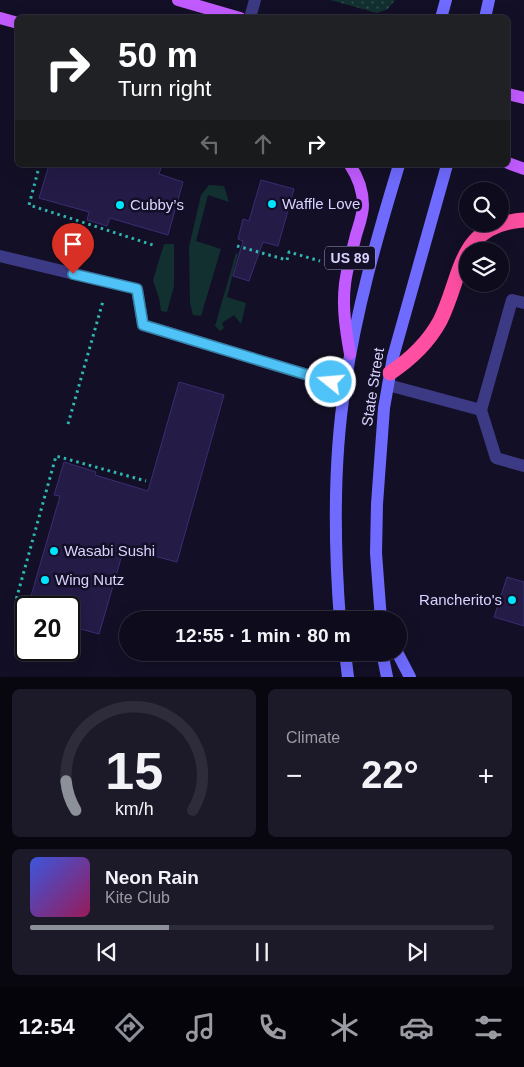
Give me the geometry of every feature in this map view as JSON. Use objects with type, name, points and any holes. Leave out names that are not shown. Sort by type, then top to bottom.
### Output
[{"type":"highway","points":[[389,379],[423,346],[432,333],[446,306],[463,258],[475,240],[497,225],[524,220]]},
{"type":"main road","points":[[178,0],[230,15]]},
{"type":"main road","points":[[442,15],[446,0]]},
{"type":"main road","points":[[486,15],[489,0]]},
{"type":"main road","points":[[0,18],[15,22]]},
{"type":"main road","points":[[510,94],[524,98]]},
{"type":"main road","points":[[510,165],[524,169]]},
{"type":"main road","name":"US 89","points":[[350,354],[345,323],[344,286],[363,205],[362,191],[358,178],[351,167]]},
{"type":"main road","name":"State Street","points":[[339,611],[337,582],[336,480],[344,386],[363,292],[398,167]]},
{"type":"main road","name":"State Street","points":[[380,611],[376,553],[382,426],[393,357],[445,167]]},
{"type":"main road","points":[[347,661],[349,674]]},
{"type":"main road","points":[[384,661],[387,677]]},
{"type":"main road","points":[[402,661],[410,677]]},
{"type":"lane","points":[[251,15],[255,0]]},
{"type":"lane","points":[[0,256],[137,289],[143,325],[344,386]]},
{"type":"lane","points":[[524,303],[512,300],[481,410],[496,458],[524,466]]},
{"type":"lane","points":[[389,379],[481,410]]},
{"type":"path","points":[[38,172],[29,205],[156,246]]},
{"type":"path","points":[[238,246],[287,260],[288,252],[320,261]]},
{"type":"path","points":[[68,424],[105,296]]},
{"type":"path","points":[[17,596],[56,456],[146,481]]},
{"type":"green space","points":[[330,0],[395,0],[388,9],[377,13]]},
{"type":"green space","points":[[209,185],[224,186],[229,202],[208,195],[196,241],[221,249],[201,316],[193,315],[190,303],[189,247],[201,195]]},
{"type":"green space","points":[[164,244],[174,244],[174,286],[167,312],[161,311],[153,280]]},
{"type":"green space","points":[[236,253],[238,254],[227,297],[246,303],[241,324],[234,315],[222,323],[224,328],[220,331],[215,326]]},
{"type":"building","name":"Cubby’s","points":[[48,167],[161,167],[159,174],[183,182],[168,235],[110,218],[107,226],[87,220],[89,212],[39,198]]},
{"type":"building","name":"Waffle Love","points":[[261,180],[294,189],[278,246],[263,242],[249,281],[233,276],[243,241],[238,239],[243,219],[249,221]]},
{"type":"building","points":[[179,382],[224,395],[177,562],[124,548],[99,634],[80,629],[80,596],[31,596],[60,496],[54,495],[64,462],[96,472],[95,475],[148,491]]},
{"type":"building","name":"Rancherito's","points":[[507,577],[524,582],[524,626],[494,617]]},
{"type":"place","name":"Waffle Love","points":[[272,204]]},
{"type":"place","name":"Cubby’s","points":[[120,205]]},
{"type":"place","name":"Wasabi Sushi","points":[[54,551]]},
{"type":"place","name":"Wing Nutz","points":[[45,580]]},
{"type":"place","name":"Rancherito's","points":[[512,600]]},
{"type":"route","points":[[73,274],[137,289],[143,325],[331,382]]}]
